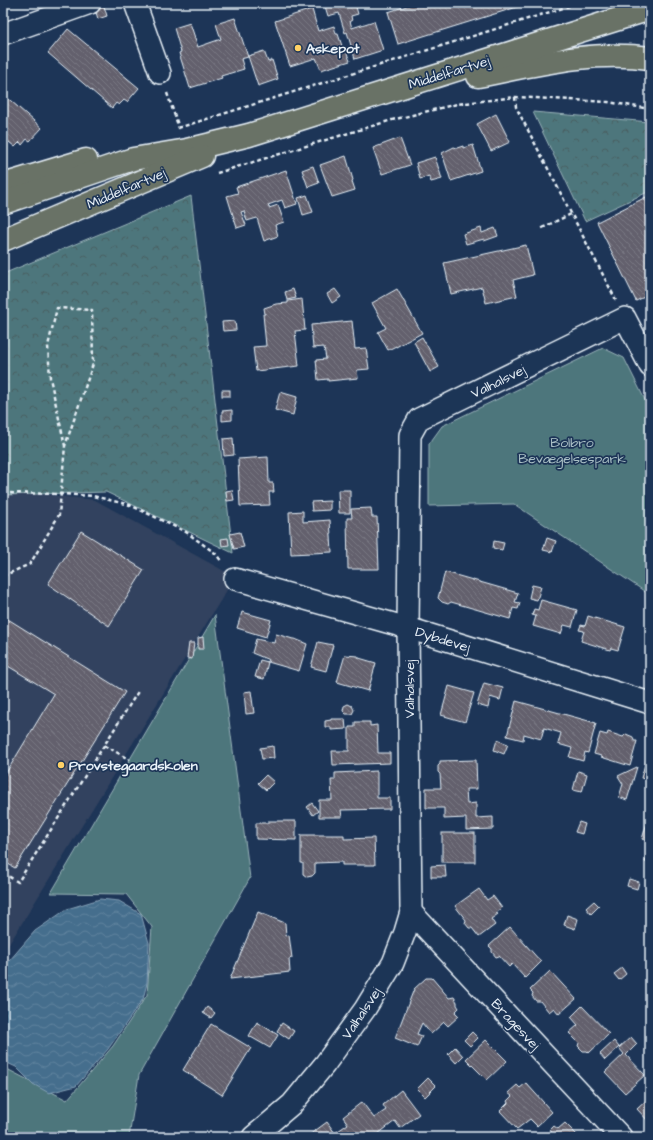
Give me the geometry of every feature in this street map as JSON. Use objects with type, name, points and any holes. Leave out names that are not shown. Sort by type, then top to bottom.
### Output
[{"type":"main road","name":"Middelfartvej","points":[[3,203],[133,159],[187,150],[249,135],[650,9]]},
{"type":"main road","points":[[365,98],[538,64],[593,56],[650,58]]},
{"type":"main road","points":[[538,64],[650,74]]},
{"type":"main road","name":"Middelfartvej","points":[[3,240],[105,198],[249,135]]},
{"type":"main road","points":[[3,185],[82,160],[133,159]]},
{"type":"street","points":[[3,34],[90,3]]},
{"type":"street","points":[[135,3],[160,73]]},
{"type":"street","points":[[625,318],[650,366]]},
{"type":"street","name":"Valhalsvej","points":[[253,1137],[292,1104],[325,1064],[365,1009],[393,963],[406,932],[411,912],[408,628],[410,435],[419,419],[625,318]]},
{"type":"street","name":"Dybdevej","points":[[235,579],[408,628],[650,703]]},
{"type":"street","name":"Bragesvej","points":[[411,912],[621,1137]]},
{"type":"path","points":[[172,130],[579,3]]},
{"type":"path","points":[[160,73],[187,150]]},
{"type":"path","points":[[515,97],[516,107],[625,318]]},
{"type":"path","points":[[214,174],[392,120],[457,104],[515,97],[608,102],[650,109]]},
{"type":"path","points":[[542,228],[571,214]]},
{"type":"path","points":[[3,576],[30,564],[59,515],[65,446],[93,364],[92,310],[57,308],[48,346],[50,378],[65,446]]},
{"type":"path","points":[[3,493],[93,496],[130,505],[186,532],[215,553],[235,579]]},
{"type":"path","points":[[3,874],[18,882],[139,690]]},
{"type":"path","points":[[104,745],[130,760]]},
{"type":"shaded area","name":"Provstegaardskolen","points":[[3,490],[95,500],[235,577],[3,954]]},
{"type":"green space","points":[[533,112],[650,122],[650,191],[585,221]]},
{"type":"green space","points":[[191,196],[233,553],[106,492],[3,495],[3,274]]},
{"type":"green space","name":"Bolbro Bevægelsespark","points":[[603,348],[624,358],[650,410],[650,595],[514,504],[429,506],[429,444],[442,426]]},
{"type":"green space","points":[[215,615],[250,878],[139,1075],[129,1137],[3,1137],[3,1067],[67,1100],[113,1046],[147,995],[152,927],[126,894],[51,893]]},
{"type":"water","points":[[100,899],[119,901],[141,914],[149,943],[147,983],[143,999],[108,1049],[76,1086],[49,1093],[33,1084],[16,1067],[3,1061],[3,968],[35,931],[67,909]]},
{"type":"building","points":[[324,3],[362,3],[363,6],[356,7],[358,14],[351,16],[352,21],[350,21],[352,28],[374,21],[383,50],[355,59],[347,32],[345,33],[339,13],[328,16]]},
{"type":"building","points":[[416,3],[530,3],[398,44],[388,12]]},
{"type":"building","points":[[104,6],[107,16],[98,19],[95,9]]},
{"type":"building","points":[[312,9],[318,31],[334,26],[344,52],[346,51],[350,61],[321,70],[316,58],[290,66],[275,21]]},
{"type":"building","points":[[235,18],[248,57],[241,59],[244,69],[190,88],[179,53],[181,52],[174,28],[190,23],[198,47],[221,39],[216,24]]},
{"type":"building","points":[[68,29],[139,88],[127,102],[124,100],[119,105],[116,103],[112,108],[48,53]]},
{"type":"building","points":[[264,51],[268,62],[272,60],[278,79],[258,86],[248,56]]},
{"type":"building","points":[[3,94],[42,128],[30,141],[27,139],[22,145],[20,142],[15,147],[3,137]]},
{"type":"building","points":[[496,114],[510,142],[491,151],[477,124]]},
{"type":"building","points":[[400,138],[410,165],[382,174],[373,148]]},
{"type":"building","points":[[473,145],[481,171],[451,181],[442,153],[454,147],[457,148],[463,146],[463,148]]},
{"type":"building","points":[[346,156],[355,190],[332,197],[320,165]]},
{"type":"building","points":[[435,157],[442,179],[431,182],[429,176],[420,179],[416,163]]},
{"type":"building","points":[[313,166],[319,183],[308,187],[302,170]]},
{"type":"building","points":[[286,170],[297,204],[285,208],[282,200],[268,205],[269,208],[278,205],[284,222],[275,225],[278,236],[264,241],[257,218],[247,221],[244,211],[241,212],[246,225],[237,228],[227,196],[238,193],[236,187]]},
{"type":"building","points":[[307,195],[313,212],[303,215],[298,198]]},
{"type":"building","points":[[646,197],[650,205],[650,294],[636,301],[597,222]]},
{"type":"building","points":[[481,228],[482,233],[495,228],[498,236],[484,241],[484,239],[466,244],[463,234]]},
{"type":"building","points":[[526,245],[533,275],[513,280],[517,296],[486,303],[482,287],[451,294],[444,263]]},
{"type":"building","points":[[293,289],[296,298],[287,300],[285,292]]},
{"type":"building","points":[[335,289],[341,297],[332,303],[327,294]]},
{"type":"building","points":[[397,289],[422,333],[388,350],[378,332],[386,328],[372,303]]},
{"type":"building","points":[[302,299],[305,330],[295,331],[299,366],[256,371],[253,347],[266,346],[263,314],[265,314],[264,308],[276,304],[288,303],[288,301]]},
{"type":"building","points":[[235,321],[236,330],[223,331],[222,322]]},
{"type":"building","points":[[352,321],[355,349],[366,348],[369,369],[357,370],[358,378],[328,381],[328,379],[318,380],[316,360],[326,359],[324,347],[313,348],[311,325]]},
{"type":"building","points":[[422,337],[439,367],[430,372],[414,342]]},
{"type":"building","points":[[222,390],[230,390],[230,396],[222,396]]},
{"type":"building","points":[[280,392],[297,397],[293,415],[275,410]]},
{"type":"building","points":[[232,410],[232,420],[222,421],[222,411]]},
{"type":"building","points":[[233,438],[234,455],[224,456],[223,439]]},
{"type":"building","points":[[268,457],[269,483],[273,483],[274,492],[269,492],[270,505],[240,506],[238,459]]},
{"type":"building","points":[[232,490],[234,500],[227,501],[226,491]]},
{"type":"building","points":[[338,490],[350,490],[350,513],[339,513]]},
{"type":"building","points":[[330,501],[330,510],[312,511],[311,502]]},
{"type":"building","points":[[371,508],[372,517],[377,517],[379,569],[348,569],[347,518],[352,518],[351,509]]},
{"type":"building","points":[[303,511],[303,522],[330,520],[332,552],[291,554],[289,512]]},
{"type":"building","points":[[81,531],[144,570],[109,626],[48,584]]},
{"type":"building","points":[[240,532],[244,547],[234,549],[230,534]]},
{"type":"building","points":[[228,538],[229,545],[222,546],[221,539]]},
{"type":"building","points":[[547,538],[556,541],[552,552],[543,550]]},
{"type":"building","points":[[494,541],[504,543],[502,550],[493,548]]},
{"type":"building","points":[[445,572],[518,593],[515,602],[520,603],[518,609],[513,608],[510,619],[451,602],[448,604],[442,602],[438,598]]},
{"type":"building","points":[[532,585],[541,587],[537,600],[529,598]]},
{"type":"building","points":[[541,600],[577,610],[572,627],[564,625],[561,634],[533,626],[536,616],[532,615],[534,609],[538,610]]},
{"type":"building","points":[[242,612],[271,620],[266,637],[237,628]]},
{"type":"building","points":[[3,616],[125,692],[15,868],[3,861],[3,778],[54,694],[3,663]]},
{"type":"building","points":[[588,616],[625,627],[618,650],[611,648],[610,650],[581,641],[584,631],[579,630],[581,625],[585,626]]},
{"type":"building","points":[[276,634],[307,644],[299,671],[268,662],[269,660],[252,653],[256,639],[274,643]]},
{"type":"building","points":[[203,637],[204,649],[198,649],[198,638]]},
{"type":"building","points":[[318,642],[333,645],[326,671],[311,667]]},
{"type":"building","points":[[189,643],[194,643],[192,659],[187,658]]},
{"type":"building","points":[[345,655],[358,656],[359,658],[376,663],[368,691],[337,682]]},
{"type":"building","points":[[260,660],[268,662],[264,679],[255,677]]},
{"type":"building","points":[[484,683],[503,688],[500,700],[490,697],[488,708],[477,705]]},
{"type":"building","points":[[449,686],[474,693],[465,722],[441,715]]},
{"type":"building","points":[[251,691],[254,713],[246,714],[244,692]]},
{"type":"building","points":[[516,701],[596,723],[588,753],[585,752],[583,761],[569,757],[572,748],[558,744],[561,733],[544,728],[541,739],[524,734],[523,740],[507,736]]},
{"type":"building","points":[[348,704],[352,706],[354,710],[352,714],[346,714],[343,711],[344,706]]},
{"type":"building","points":[[331,719],[345,719],[346,729],[331,730],[331,727],[325,727],[325,721]]},
{"type":"building","points":[[355,722],[370,722],[370,726],[377,725],[378,753],[390,753],[390,763],[333,765],[332,751],[349,751],[349,727],[355,727]]},
{"type":"building","points":[[608,732],[623,737],[626,734],[633,737],[634,741],[637,741],[630,766],[594,754],[600,733],[607,735]]},
{"type":"building","points":[[497,740],[508,744],[504,754],[494,750]]},
{"type":"building","points":[[273,746],[274,758],[262,759],[260,748]]},
{"type":"building","points":[[650,747],[650,781],[641,778]]},
{"type":"building","points":[[476,760],[477,789],[466,789],[467,804],[476,803],[476,818],[493,817],[493,829],[466,830],[466,818],[444,819],[444,808],[426,808],[426,788],[441,788],[440,774],[438,772],[440,761]]},
{"type":"building","points":[[637,767],[627,800],[619,797],[623,784],[618,776]]},
{"type":"building","points":[[377,771],[377,798],[390,798],[390,809],[341,810],[342,817],[319,817],[319,800],[332,800],[331,780],[335,780],[335,773]]},
{"type":"building","points":[[578,771],[587,774],[582,792],[573,790]]},
{"type":"building","points":[[266,775],[274,782],[266,790],[258,783]]},
{"type":"building","points":[[312,803],[318,811],[313,815],[307,807]]},
{"type":"building","points":[[650,813],[650,842],[642,839]]},
{"type":"building","points":[[268,821],[296,821],[296,840],[256,839],[256,823],[268,823]]},
{"type":"building","points":[[579,822],[585,824],[582,834],[575,832]]},
{"type":"building","points":[[442,833],[475,833],[475,862],[442,862]]},
{"type":"building","points":[[301,835],[344,835],[344,839],[374,838],[375,865],[342,865],[342,862],[315,863],[315,873],[312,876],[307,877],[303,874],[303,863],[301,863]]},
{"type":"building","points":[[650,847],[650,863],[645,862]]},
{"type":"building","points":[[445,865],[446,877],[431,877],[431,866]]},
{"type":"building","points":[[629,879],[639,882],[637,889],[627,886]]},
{"type":"building","points":[[479,889],[487,900],[493,896],[502,908],[496,913],[498,914],[491,919],[495,925],[479,937],[472,928],[469,928],[465,923],[466,920],[455,906]]},
{"type":"building","points":[[594,901],[599,906],[591,914],[586,908]]},
{"type":"building","points":[[258,912],[285,923],[286,936],[289,935],[292,958],[289,959],[290,972],[230,979]]},
{"type":"building","points":[[567,915],[578,919],[575,929],[564,925]]},
{"type":"building","points":[[510,927],[541,962],[525,978],[512,964],[509,967],[499,956],[496,957],[489,946]]},
{"type":"building","points":[[622,968],[626,974],[619,980],[614,974]]},
{"type":"building","points":[[550,971],[576,999],[559,1014],[554,1008],[549,1012],[540,1001],[536,1001],[530,990]]},
{"type":"building","points":[[426,978],[432,978],[449,998],[454,997],[459,1008],[455,1012],[459,1016],[448,1026],[444,1022],[431,1034],[422,1023],[417,1034],[422,1036],[417,1047],[395,1038],[414,989]]},
{"type":"building","points":[[582,1006],[609,1034],[589,1053],[587,1051],[583,1051],[578,1046],[579,1043],[569,1033],[578,1025],[571,1017]]},
{"type":"building","points":[[207,1007],[215,1013],[211,1018],[203,1013]]},
{"type":"building","points":[[257,1022],[278,1035],[270,1048],[249,1036]]},
{"type":"building","points":[[282,1023],[294,1031],[289,1039],[277,1031]]},
{"type":"building","points":[[211,1024],[251,1048],[222,1095],[183,1070]]},
{"type":"building","points":[[472,1032],[478,1038],[470,1046],[464,1040]]},
{"type":"building","points":[[631,1037],[637,1044],[626,1055],[645,1075],[625,1093],[605,1072],[624,1054],[619,1048]]},
{"type":"building","points":[[486,1040],[507,1061],[487,1080],[466,1059]]},
{"type":"building","points":[[614,1041],[619,1047],[605,1060],[600,1054]]},
{"type":"building","points":[[455,1047],[463,1056],[456,1063],[448,1054]]},
{"type":"building","points":[[428,1078],[436,1086],[425,1097],[417,1089]]},
{"type":"building","points":[[526,1083],[552,1112],[537,1126],[530,1119],[517,1129],[500,1111],[508,1103],[507,1101],[512,1096],[508,1093],[517,1085],[520,1088]]},
{"type":"building","points":[[401,1090],[419,1114],[400,1128],[395,1121],[374,1137],[308,1136],[327,1122],[335,1133],[348,1124],[343,1117],[362,1102],[374,1118],[386,1110],[383,1105]]},
{"type":"building","points":[[650,1097],[650,1123],[637,1109]]},
{"type":"building","points":[[565,1123],[579,1137],[549,1137],[553,1134],[550,1130],[554,1126],[558,1129]]},
{"type":"place","name":"Askepot","points":[[298,48]]},
{"type":"place","name":"Provstegaardskolen","points":[[61,765]]}]
